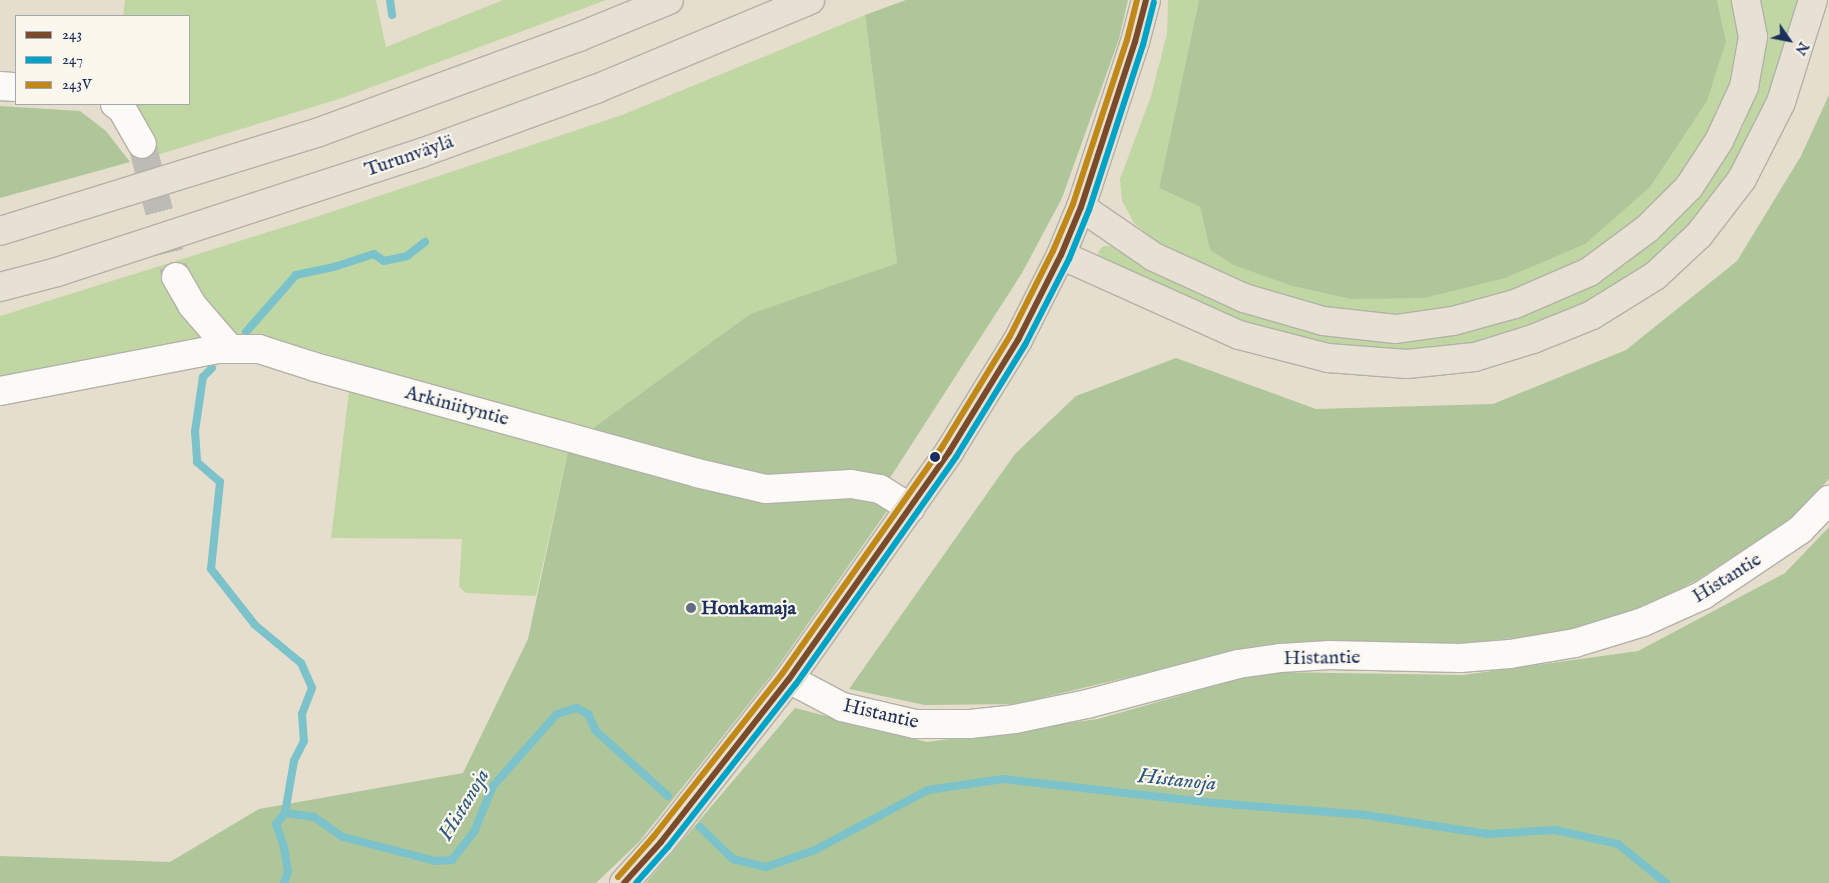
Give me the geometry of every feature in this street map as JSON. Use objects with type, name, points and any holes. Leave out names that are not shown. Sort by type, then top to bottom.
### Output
[{"type":"main road","points":[[0,231],[319,132],[579,37],[669,0]]},
{"type":"main road","name":"Turunväylä","points":[[0,288],[57,272],[421,153],[596,89],[810,0]]},
{"type":"main road","points":[[624,883],[661,842],[789,679],[949,452],[1018,340],[1061,255],[1081,207],[1135,42],[1146,0]]},
{"type":"main road","points":[[1081,207],[1154,257],[1244,298],[1323,321],[1396,329],[1452,321],[1514,304],[1589,272],[1646,230],[1689,187],[1719,141],[1744,87],[1753,38],[1746,0]]},
{"type":"main road","points":[[1061,255],[1239,335],[1328,358],[1407,364],[1475,357],[1533,339],[1592,315],[1647,281],[1699,235],[1742,179],[1781,102],[1813,0]]},
{"type":"street","points":[[0,86],[15,86]]},
{"type":"street","points":[[116,105],[122,110],[142,144]]},
{"type":"street","points":[[176,277],[192,305],[230,349]]},
{"type":"street","name":"Arkiniityntie","points":[[0,391],[230,349],[259,349],[315,367],[697,473],[766,489],[851,484],[880,489],[910,508]]},
{"type":"street","name":"Histantie","points":[[789,679],[842,707],[915,724],[970,724],[1014,719],[1078,706],[1238,664],[1280,658],[1330,655],[1460,658],[1510,654],[1575,643],[1643,622],[1703,595],[1800,530],[1829,500]]},
{"type":"green space","points":[[125,0],[376,0],[386,47],[503,0],[606,0],[342,98],[157,155],[146,121],[131,105],[190,105],[190,15],[123,15]]},
{"type":"green space","points":[[906,0],[1128,0],[1119,39],[1062,198],[1022,273],[888,481],[776,480],[589,431],[750,314],[897,263],[865,15]]},
{"type":"green space","points":[[1168,0],[1199,0],[1159,188],[1200,207],[1210,250],[1233,265],[1292,286],[1350,299],[1726,41],[1717,0],[1736,0],[1741,40],[1732,96],[1696,161],[1644,222],[1589,260],[1502,299],[1437,312],[1365,314],[1294,300],[1223,277],[1155,241],[1134,223],[1122,201],[1120,179],[1151,96],[1167,34]]},
{"type":"green space","points":[[1199,0],[1717,0],[1726,41],[1707,101],[1650,187],[1585,244],[1505,278],[1424,298],[1350,299],[1292,286],[1233,265],[1210,250],[1200,207],[1159,188]]},
{"type":"green space","points":[[1759,0],[1804,0],[1780,76],[1722,189],[1691,223],[1640,270],[1569,314],[1511,338],[1429,353],[1332,347],[1278,334],[1219,313],[1101,258],[1098,253],[1104,246],[1112,246],[1227,303],[1288,323],[1520,317],[1571,295],[1626,264],[1681,214],[1713,175],[1743,127],[1760,73]]},
{"type":"green space","points":[[865,15],[897,263],[750,314],[589,431],[275,339],[213,339],[0,379],[0,316],[313,218],[622,115]]},
{"type":"green space","points":[[1829,95],[1829,479],[1794,517],[1697,580],[1627,616],[1567,632],[1469,643],[1370,642],[1262,645],[1016,704],[925,705],[849,689],[1015,454],[1076,396],[1176,358],[1316,409],[1493,404],[1626,350],[1737,261],[1801,156]]},
{"type":"green space","points":[[0,106],[80,111],[106,131],[130,162],[0,198]]},
{"type":"green space","points":[[350,383],[570,442],[536,596],[466,593],[459,587],[462,539],[331,538]]},
{"type":"green space","points":[[570,442],[878,498],[887,511],[774,672],[639,842],[596,883],[0,883],[0,856],[170,862],[259,809],[463,773],[528,639]]},
{"type":"green space","points":[[1829,527],[1829,883],[646,883],[795,708],[927,742],[1098,719],[1263,672],[1463,675],[1638,651],[1785,573]]},
{"type":"waterway","points":[[390,0],[392,15]]},
{"type":"waterway","points":[[246,332],[296,275],[334,267],[374,254],[384,261],[407,256],[425,242]]},
{"type":"waterway","points":[[212,368],[203,377],[195,431],[197,462],[220,482],[211,569],[255,625],[301,663],[312,688],[302,714],[304,741],[294,761],[285,813]]},
{"type":"waterway","name":"Histanoja","points":[[284,883],[288,872],[284,847],[276,824],[285,813],[314,817],[343,837],[435,861],[452,860],[474,832],[493,786],[557,714],[577,708],[588,714],[596,731],[668,796]]},
{"type":"waterway","name":"Histanoja","points":[[700,827],[733,859],[766,867],[815,850],[928,790],[1003,779],[1214,803],[1365,815],[1488,834],[1555,830],[1618,844],[1666,883]]},
{"type":"tunnel","points":[[142,144],[176,277]]},
{"type":"transit line","name":"243V","points":[[618,877],[654,836],[782,674],[942,447],[1010,336],[1053,251],[1073,204],[1127,40],[1137,0]]},
{"type":"transit line","name":"243","points":[[624,883],[661,842],[789,679],[949,452],[1018,340],[1061,255],[1081,207],[1135,42],[1146,0]]},
{"type":"transit line","name":"247","points":[[636,883],[668,847],[796,684],[956,457],[1025,345],[1069,259],[1089,210],[1143,45],[1154,2]]},
{"type":"place","name":"Honkamaja","points":[[691,608]]}]
